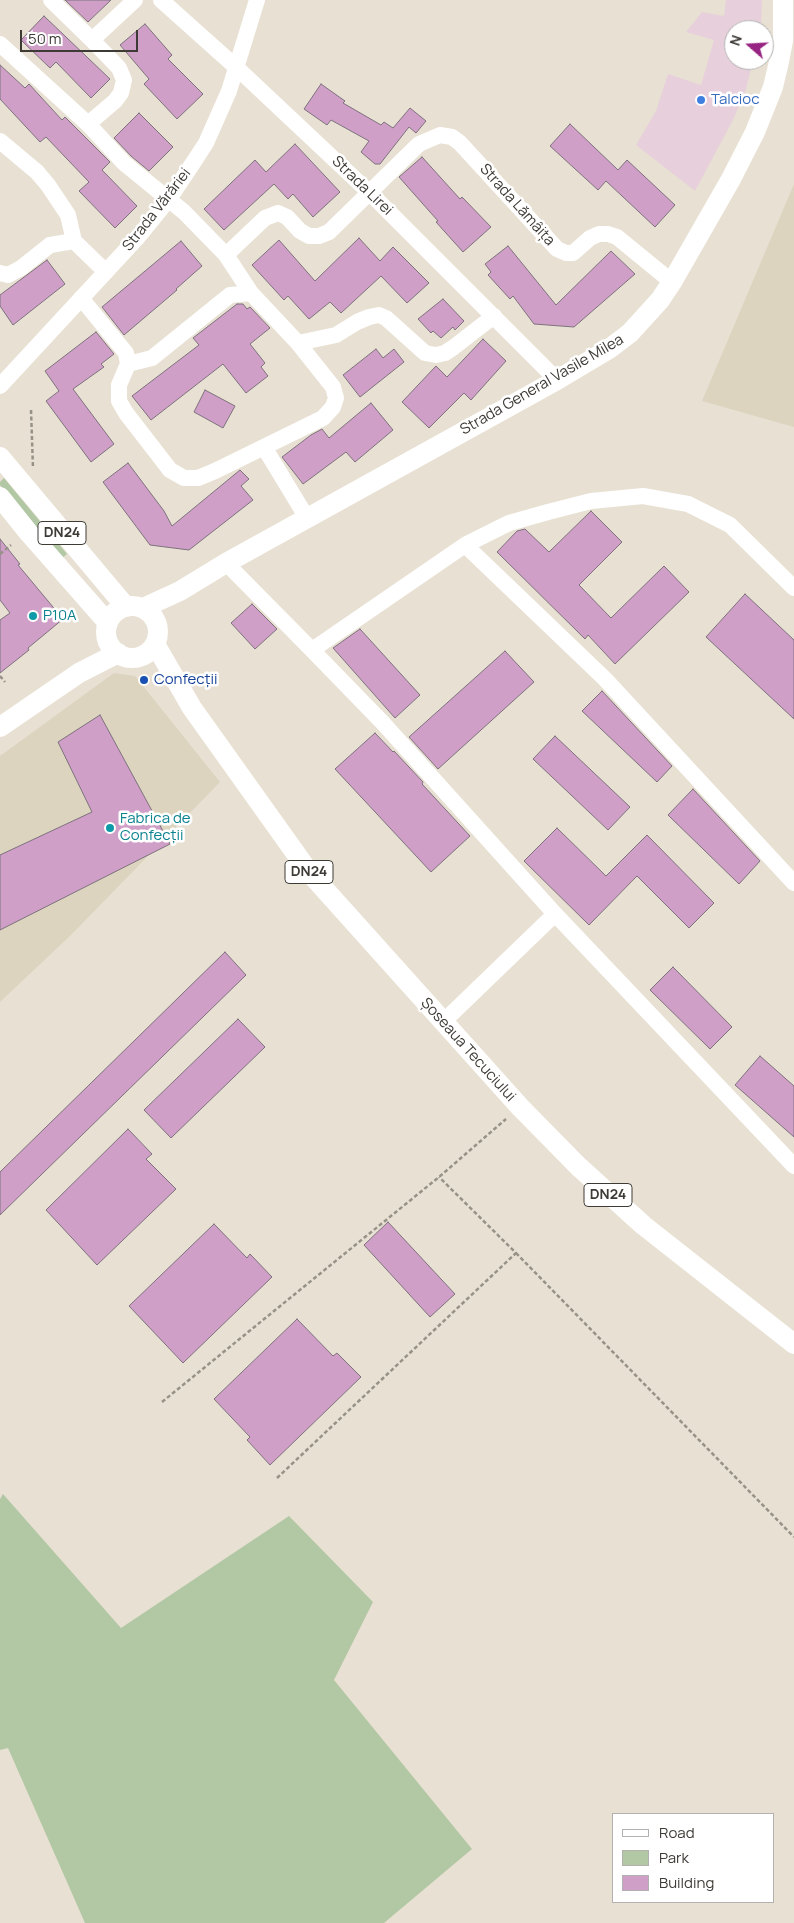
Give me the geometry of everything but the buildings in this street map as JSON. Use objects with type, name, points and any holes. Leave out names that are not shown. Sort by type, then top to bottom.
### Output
[{"type":"main road","name":"Strada General Vasile Milea","points":[[141,612],[557,380],[609,349],[630,333],[660,300],[672,282],[731,179],[764,110],[778,66],[783,41],[783,0]]},
{"type":"main road","name":"DN24","points":[[0,457],[24,486],[141,612]]},
{"type":"main road","name":"DN24","points":[[0,497],[111,639]]},
{"type":"main road","points":[[0,726],[79,673],[111,639],[112,616],[141,612],[158,636],[148,650],[134,658],[126,657],[111,639]]},
{"type":"main road","name":"Șoseaua Tecuciului","points":[[148,650],[192,708],[309,872],[520,1107],[578,1166],[643,1225],[794,1344]]},
{"type":"street","points":[[51,0],[119,68],[124,80],[121,93],[115,101],[88,124]]},
{"type":"street","points":[[92,40],[135,0]]},
{"type":"street","name":"Strada Lirei","points":[[161,0],[237,68],[370,193],[557,380]]},
{"type":"street","name":"Strada Vărăriei","points":[[0,386],[106,272],[169,199],[206,143],[217,121],[237,68],[256,0]]},
{"type":"street","points":[[0,44],[88,124],[124,163],[169,199],[226,255],[251,293],[298,343],[333,387],[336,398],[333,407],[323,418],[264,447],[198,478],[184,478],[170,470],[126,413],[119,401],[120,385],[128,364],[126,353],[81,298]]},
{"type":"street","name":"Strada Lămâița","points":[[370,193],[419,144],[440,135],[452,136],[557,249],[566,253],[573,253],[590,238],[599,234],[608,234],[617,237],[672,282]]},
{"type":"street","points":[[0,141],[37,172],[48,185],[68,215],[74,241],[106,272]]},
{"type":"street","points":[[226,255],[266,218],[278,213],[286,217],[300,231],[309,236],[319,236],[329,232],[370,193]]},
{"type":"street","points":[[0,273],[8,275],[21,268],[50,245],[74,241]]},
{"type":"street","points":[[128,364],[152,358],[230,295],[251,293]]},
{"type":"street","points":[[298,343],[336,335],[357,322],[379,315],[386,318],[425,352],[436,355],[454,347],[494,316]]},
{"type":"street","points":[[264,447],[307,518]]},
{"type":"street","points":[[312,650],[465,545],[509,523],[591,501],[644,496],[688,504],[730,525],[794,588]]},
{"type":"street","points":[[465,545],[605,679],[793,880]]},
{"type":"street","points":[[226,563],[383,723],[555,914],[794,1166]]},
{"type":"street","points":[[443,1022],[555,914]]},
{"type":"path","points":[[24,486],[33,474],[31,410]]},
{"type":"path","points":[[0,554],[11,545]]},
{"type":"path","points":[[0,676],[5,682]]},
{"type":"path","points":[[162,1402],[438,1177],[520,1107]]},
{"type":"path","points":[[438,1177],[516,1253],[794,1537]]},
{"type":"path","points":[[277,1478],[516,1253]]},
{"type":"shaded area","name":"Talcioc","points":[[726,0],[762,0],[761,20],[724,20],[724,70],[751,70],[746,89],[733,120],[695,191],[636,145],[656,111],[668,74],[701,85],[714,40],[686,32],[702,12],[724,16]]},
{"type":"shaded area","points":[[794,184],[794,427],[702,401]]},
{"type":"shaded area","points":[[114,673],[135,676],[220,782],[72,934],[0,1002],[0,756]]},
{"type":"green space","points":[[4,478],[67,554],[61,559],[0,485]]},
{"type":"green space","points":[[3,1494],[121,1628],[289,1516],[373,1602],[334,1680],[472,1849],[384,1923],[85,1923],[8,1748],[0,1750],[0,1499]]},
{"type":"place","name":"Talcioc","points":[[701,100]]},
{"type":"place","name":"P10A","points":[[33,616]]},
{"type":"place","name":"Confecții","points":[[144,680]]},
{"type":"place","name":"Fabrica de Confecții","points":[[110,828]]}]
